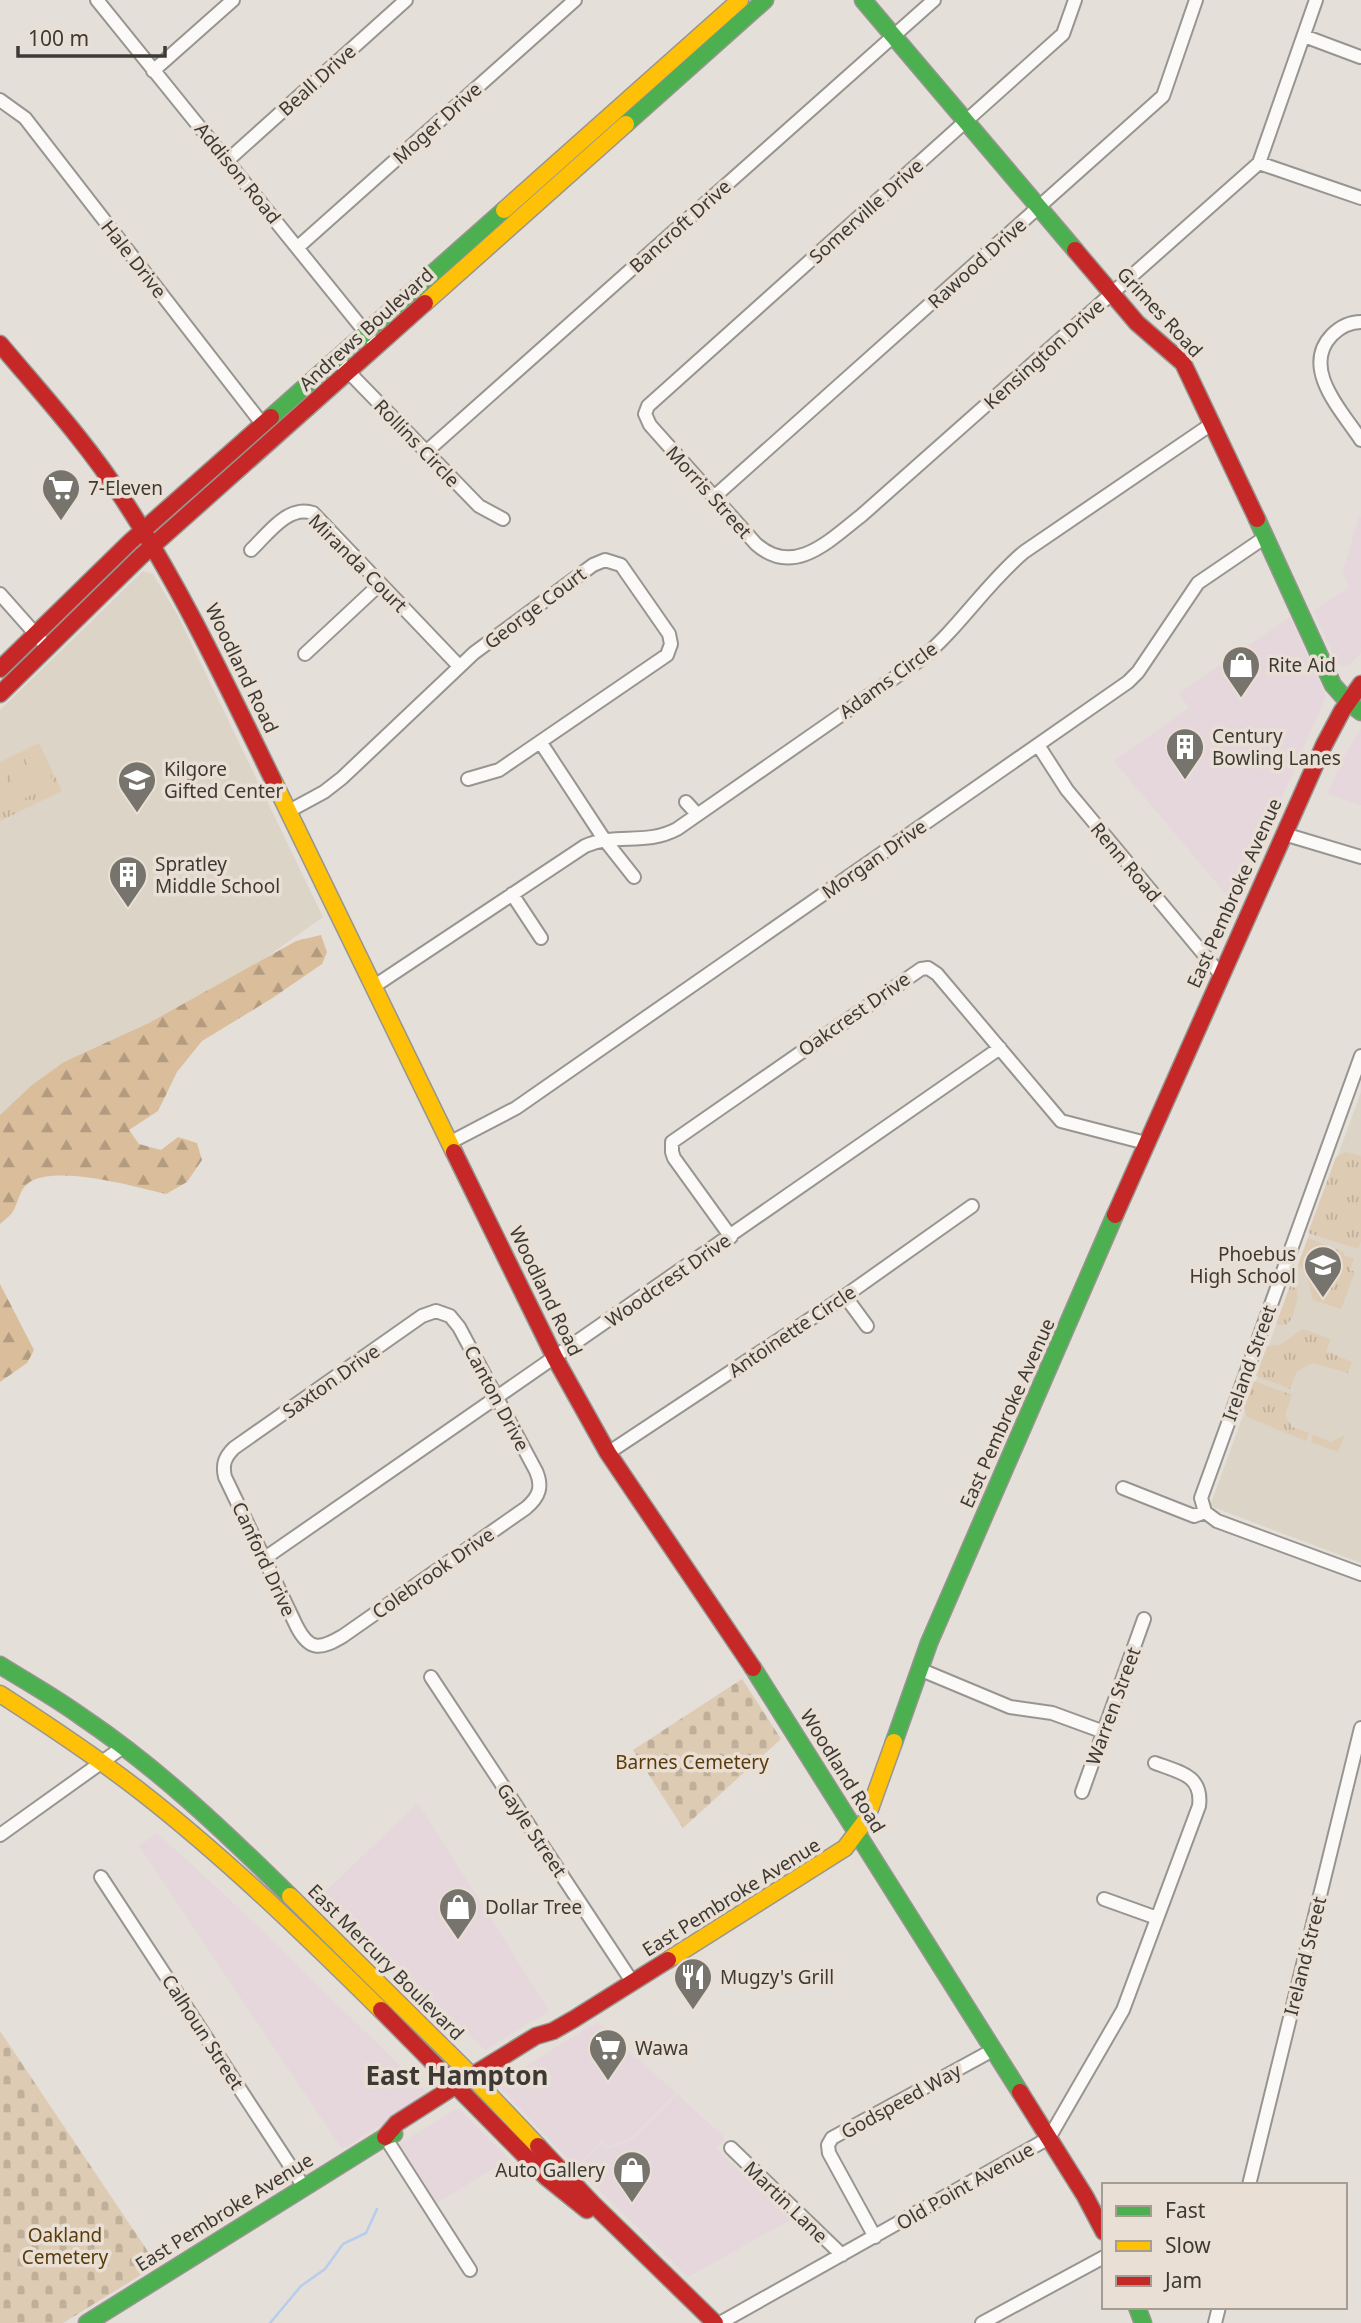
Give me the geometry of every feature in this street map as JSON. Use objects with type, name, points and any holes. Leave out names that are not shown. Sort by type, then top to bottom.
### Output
[{"type":"main road","name":"Andrews Boulevard","points":[[0,669],[144,530],[740,0]]},
{"type":"main road","name":"Andrews Boulevard","points":[[0,694],[153,545],[765,0]]},
{"type":"main road","name":"Grimes Road","points":[[863,0],[1147,334],[1186,367],[1333,685],[1354,707]]},
{"type":"main road","name":"Woodland Road","points":[[0,344],[87,449],[144,530],[210,649],[555,1358],[608,1454],[756,1672],[1049,2138],[1102,2228]]},
{"type":"main road","name":"East Pembroke Avenue","points":[[87,2323],[385,2137],[402,2131],[536,2036],[553,2031],[825,1863],[858,1833],[877,1794],[919,1669],[1146,1143],[1324,745],[1354,707],[1361,684]]},
{"type":"main road","name":"East Mercury Boulevard","points":[[0,1665],[83,1717],[168,1782],[225,1832],[475,2080],[593,2204],[717,2323]]},
{"type":"main road","name":"East Mercury Boulevard","points":[[0,1694],[102,1762],[160,1807],[272,1905],[545,2177],[590,2213],[702,2323]]},
{"type":"street","name":"Addison Road","points":[[97,0],[377,347]]},
{"type":"street","points":[[153,71],[233,0]]},
{"type":"street","name":"Beall Drive","points":[[228,160],[406,0]]},
{"type":"street","name":"Moger Drive","points":[[298,247],[575,0]]},
{"type":"street","name":"Bancroft Drive","points":[[426,452],[934,0]]},
{"type":"street","name":"Somerville Drive","points":[[645,414],[652,401],[1063,34],[1075,0]]},
{"type":"street","name":"Rawood Drive","points":[[714,497],[1163,96],[1196,0]]},
{"type":"street","name":"Kensington Drive","points":[[784,559],[809,553],[862,515],[1259,163],[1316,0]]},
{"type":"street","points":[[1304,36],[1360,57]]},
{"type":"street","name":"Hale Drive","points":[[0,100],[25,118],[263,425]]},
{"type":"street","points":[[1259,163],[1361,198]]},
{"type":"street","points":[[1361,322],[1346,324],[1333,334],[1323,348],[1320,365],[1324,383],[1361,440]]},
{"type":"street","name":"Rollins Circle","points":[[337,359],[478,506],[503,519]]},
{"type":"street","name":"Morris Street","points":[[645,414],[650,425],[755,544],[768,554],[784,559]]},
{"type":"street","name":"Adams Circle","points":[[373,987],[579,849],[604,839],[657,838],[677,829],[930,652],[958,624],[996,577],[1024,552],[1213,423]]},
{"type":"street","name":"Miranda Court","points":[[251,550],[288,515],[298,511],[308,511],[316,515],[459,666]]},
{"type":"street","name":"Morgan Drive","points":[[449,1143],[516,1108],[1128,682],[1138,672],[1198,583],[1264,538]]},
{"type":"street","name":"George Court","points":[[289,811],[324,792],[342,778],[459,666],[486,644],[593,565],[605,560],[621,565],[666,628],[671,639],[670,651],[662,660],[499,771],[468,779]]},
{"type":"street","points":[[305,654],[380,584]]},
{"type":"street","points":[[0,594],[47,647]]},
{"type":"street","points":[[541,743],[604,839],[634,877]]},
{"type":"street","name":"Renn Road","points":[[1038,745],[1067,790],[1221,975]]},
{"type":"street","points":[[686,802],[698,814]]},
{"type":"street","points":[[1284,834],[1361,856]]},
{"type":"street","points":[[512,894],[541,938]]},
{"type":"street","name":"Oakcrest Drive","points":[[731,1237],[674,1157],[671,1147],[676,1138],[920,969],[928,968],[937,974],[1061,1121],[1146,1143]]},
{"type":"street","name":"Woodcrest Drive","points":[[265,1558],[1000,1048]]},
{"type":"street","name":"Ireland Street","points":[[1205,1512],[1202,1490],[1361,1056]]},
{"type":"street","name":"Antoinette Circle","points":[[608,1454],[845,1296],[972,1206]]},
{"type":"street","points":[[845,1296],[867,1326]]},
{"type":"street","name":"Saxton Drive","points":[[224,1462],[234,1448],[422,1316],[436,1311],[444,1312]]},
{"type":"street","name":"Canton Drive","points":[[444,1312],[459,1327],[536,1471],[540,1490]]},
{"type":"street","name":"Canford Drive","points":[[224,1462],[225,1477],[301,1635],[317,1647]]},
{"type":"street","points":[[1123,1488],[1194,1516],[1205,1512],[1217,1521],[1361,1574]]},
{"type":"street","name":"Colebrook Drive","points":[[317,1647],[325,1646],[343,1636],[481,1540],[526,1508],[540,1490]]},
{"type":"street","name":"Warren Street","points":[[1082,1792],[1144,1619]]},
{"type":"street","points":[[919,1669],[1010,1707],[1052,1713],[1104,1732]]},
{"type":"street","name":"Gayle Street","points":[[431,1677],[633,1983]]},
{"type":"street","name":"Ireland Street","points":[[1249,2183],[1361,1728]]},
{"type":"street","points":[[0,1835],[123,1747]]},
{"type":"street","name":"Old Point Avenue","points":[[717,2323],[1049,2138],[1123,2010],[1199,1806],[1199,1787],[1193,1780],[1185,1774],[1155,1763]]},
{"type":"street","name":"Calhoun Street","points":[[101,1877],[304,2187]]},
{"type":"street","points":[[1104,1899],[1157,1918]]},
{"type":"street","name":"Godspeed Way","points":[[875,2237],[829,2153],[828,2145],[832,2138],[993,2050]]},
{"type":"street","points":[[385,2137],[470,2270]]},
{"type":"street","name":"Martin Lane","points":[[731,2148],[842,2255]]},
{"type":"street","points":[[982,2323],[1102,2258]]},
{"type":"shaded area","points":[[1359,516],[1361,653],[1350,664],[1342,666],[1337,662],[1313,611],[1349,587],[1343,572]]},
{"type":"shaded area","name":"Kilgore Gifted Center","points":[[143,571],[153,574],[178,616],[323,917],[0,1146],[0,710]]},
{"type":"shaded area","points":[[1290,617],[1326,696],[1235,905],[1114,761],[1189,708],[1179,693]]},
{"type":"shaded area","points":[[1361,729],[1361,805],[1328,794],[1340,763]]},
{"type":"shaded area","name":"Phoebus High School","points":[[1361,1092],[1361,1563],[1210,1506]]},
{"type":"shaded area","points":[[418,1803],[549,2011],[485,2050],[325,1892]]},
{"type":"shaded area","points":[[157,1833],[228,1898],[430,2095],[342,2149],[139,1846]]},
{"type":"shaded area","points":[[597,2022],[676,2093],[630,2139],[608,2147],[602,2141],[576,2167],[502,2090],[503,2080]]},
{"type":"shaded area","points":[[677,2094],[725,2138],[716,2149],[792,2219],[688,2277],[577,2168],[602,2143],[608,2149],[631,2140]]},
{"type":"shaded area","points":[[458,2108],[509,2159],[437,2203],[399,2144]]},
{"type":"green space","points":[[39,743],[62,791],[0,821],[0,762]]},
{"type":"green space","points":[[40,753],[55,785],[40,792],[25,760]]},
{"type":"green space","points":[[21,762],[36,793],[21,800],[6,769]]},
{"type":"green space","points":[[3,771],[18,802],[3,809],[0,802],[0,772]]},
{"type":"green space","points":[[321,935],[327,952],[322,964],[202,1041],[177,1072],[158,1111],[129,1130],[139,1144],[161,1150],[178,1137],[197,1143],[202,1160],[187,1182],[166,1194],[95,1178],[39,1178],[24,1187],[12,1213],[0,1224],[0,1115],[32,1085],[64,1062],[149,1023],[296,941]]},
{"type":"green space","points":[[1346,1152],[1361,1156],[1361,1242],[1358,1249],[1308,1233],[1336,1157]]},
{"type":"green space","points":[[1308,1238],[1344,1252],[1344,1255],[1354,1259],[1350,1270],[1355,1272],[1341,1309],[1313,1300],[1306,1272],[1298,1265]]},
{"type":"green space","points":[[0,1284],[34,1350],[27,1363],[0,1382]]},
{"type":"green space","points":[[1290,1286],[1297,1289],[1294,1312],[1288,1323],[1276,1324]]},
{"type":"green space","points":[[1303,1329],[1331,1339],[1326,1351],[1352,1362],[1348,1373],[1313,1363],[1297,1371],[1290,1389],[1256,1376],[1267,1346],[1279,1345]]},
{"type":"green space","points":[[1254,1381],[1292,1395],[1285,1414],[1292,1427],[1309,1433],[1306,1441],[1247,1417],[1244,1408]]},
{"type":"green space","points":[[1313,1435],[1331,1442],[1345,1435],[1338,1452],[1311,1442]]},
{"type":"green space","name":"Barnes Cemetery","points":[[742,1679],[781,1739],[683,1828],[633,1750]]},
{"type":"green space","name":"Oakland Cemetery","points":[[0,2031],[157,2265],[63,2323],[0,2323]]},
{"type":"waterway","points":[[270,2323],[301,2286],[325,2269],[343,2244],[366,2233],[377,2209]]},
{"type":"traffic: fast","points":[[626,124],[765,0]]},
{"type":"traffic: fast","points":[[863,0],[1075,250]]},
{"type":"traffic: fast","points":[[271,417],[504,210]]},
{"type":"traffic: fast","points":[[1257,519],[1333,685],[1361,712]]},
{"type":"traffic: fast","points":[[894,1742],[929,1643],[1115,1215]]},
{"type":"traffic: fast","points":[[0,1665],[72,1710],[137,1757],[216,1825],[290,1896]]},
{"type":"traffic: fast","points":[[753,1668],[1020,2092]]},
{"type":"traffic: fast","points":[[87,2323],[385,2137],[394,2134]]},
{"type":"traffic: fast","points":[[1138,2309],[1143,2323]]},
{"type":"traffic: slow","points":[[504,210],[740,0]]},
{"type":"traffic: slow","points":[[425,303],[626,124]]},
{"type":"traffic: slow","points":[[274,782],[454,1152]]},
{"type":"traffic: slow","points":[[0,1694],[106,1765],[172,1817],[264,1897],[381,2010]]},
{"type":"traffic: slow","points":[[668,1960],[845,1848],[866,1820],[894,1742]]},
{"type":"traffic: slow","points":[[290,1896],[464,2068],[538,2146]]},
{"type":"traffic: jam","points":[[1075,250],[1137,323],[1183,363],[1257,519]]},
{"type":"traffic: jam","points":[[0,694],[140,557],[425,303]]},
{"type":"traffic: jam","points":[[0,344],[95,459],[123,499],[203,638],[274,782]]},
{"type":"traffic: jam","points":[[0,669],[131,541],[271,417]]},
{"type":"traffic: jam","points":[[1115,1215],[1324,745],[1342,711],[1361,684]]},
{"type":"traffic: jam","points":[[454,1152],[555,1358],[608,1453],[753,1668]]},
{"type":"traffic: jam","points":[[385,2137],[397,2123],[455,2086],[536,2036],[553,2031],[574,2019],[668,1960]]},
{"type":"traffic: jam","points":[[381,2010],[546,2177],[587,2210]]},
{"type":"traffic: jam","points":[[1020,2092],[1102,2228]]},
{"type":"traffic: jam","points":[[538,2146],[593,2204],[715,2323]]},
{"type":"place","name":"7-Eleven","points":[[61,522]]},
{"type":"place","name":"Rite Aid","points":[[1241,699]]},
{"type":"place","name":"Century Bowling Lanes","points":[[1185,781]]},
{"type":"place","name":"Kilgore Gifted Center","points":[[137,814]]},
{"type":"place","name":"Spratley Middle School","points":[[128,909]]},
{"type":"place","name":"Phoebus High School","points":[[1323,1299]]},
{"type":"place","name":"Dollar Tree","points":[[458,1941]]},
{"type":"place","name":"Mugzy's Grill","points":[[693,2011]]},
{"type":"place","name":"Wawa","points":[[608,2082]]},
{"type":"place","name":"Auto Gallery","points":[[632,2204]]},
{"type":"district","name":"East Hampton","points":[[457,2076]]}]
